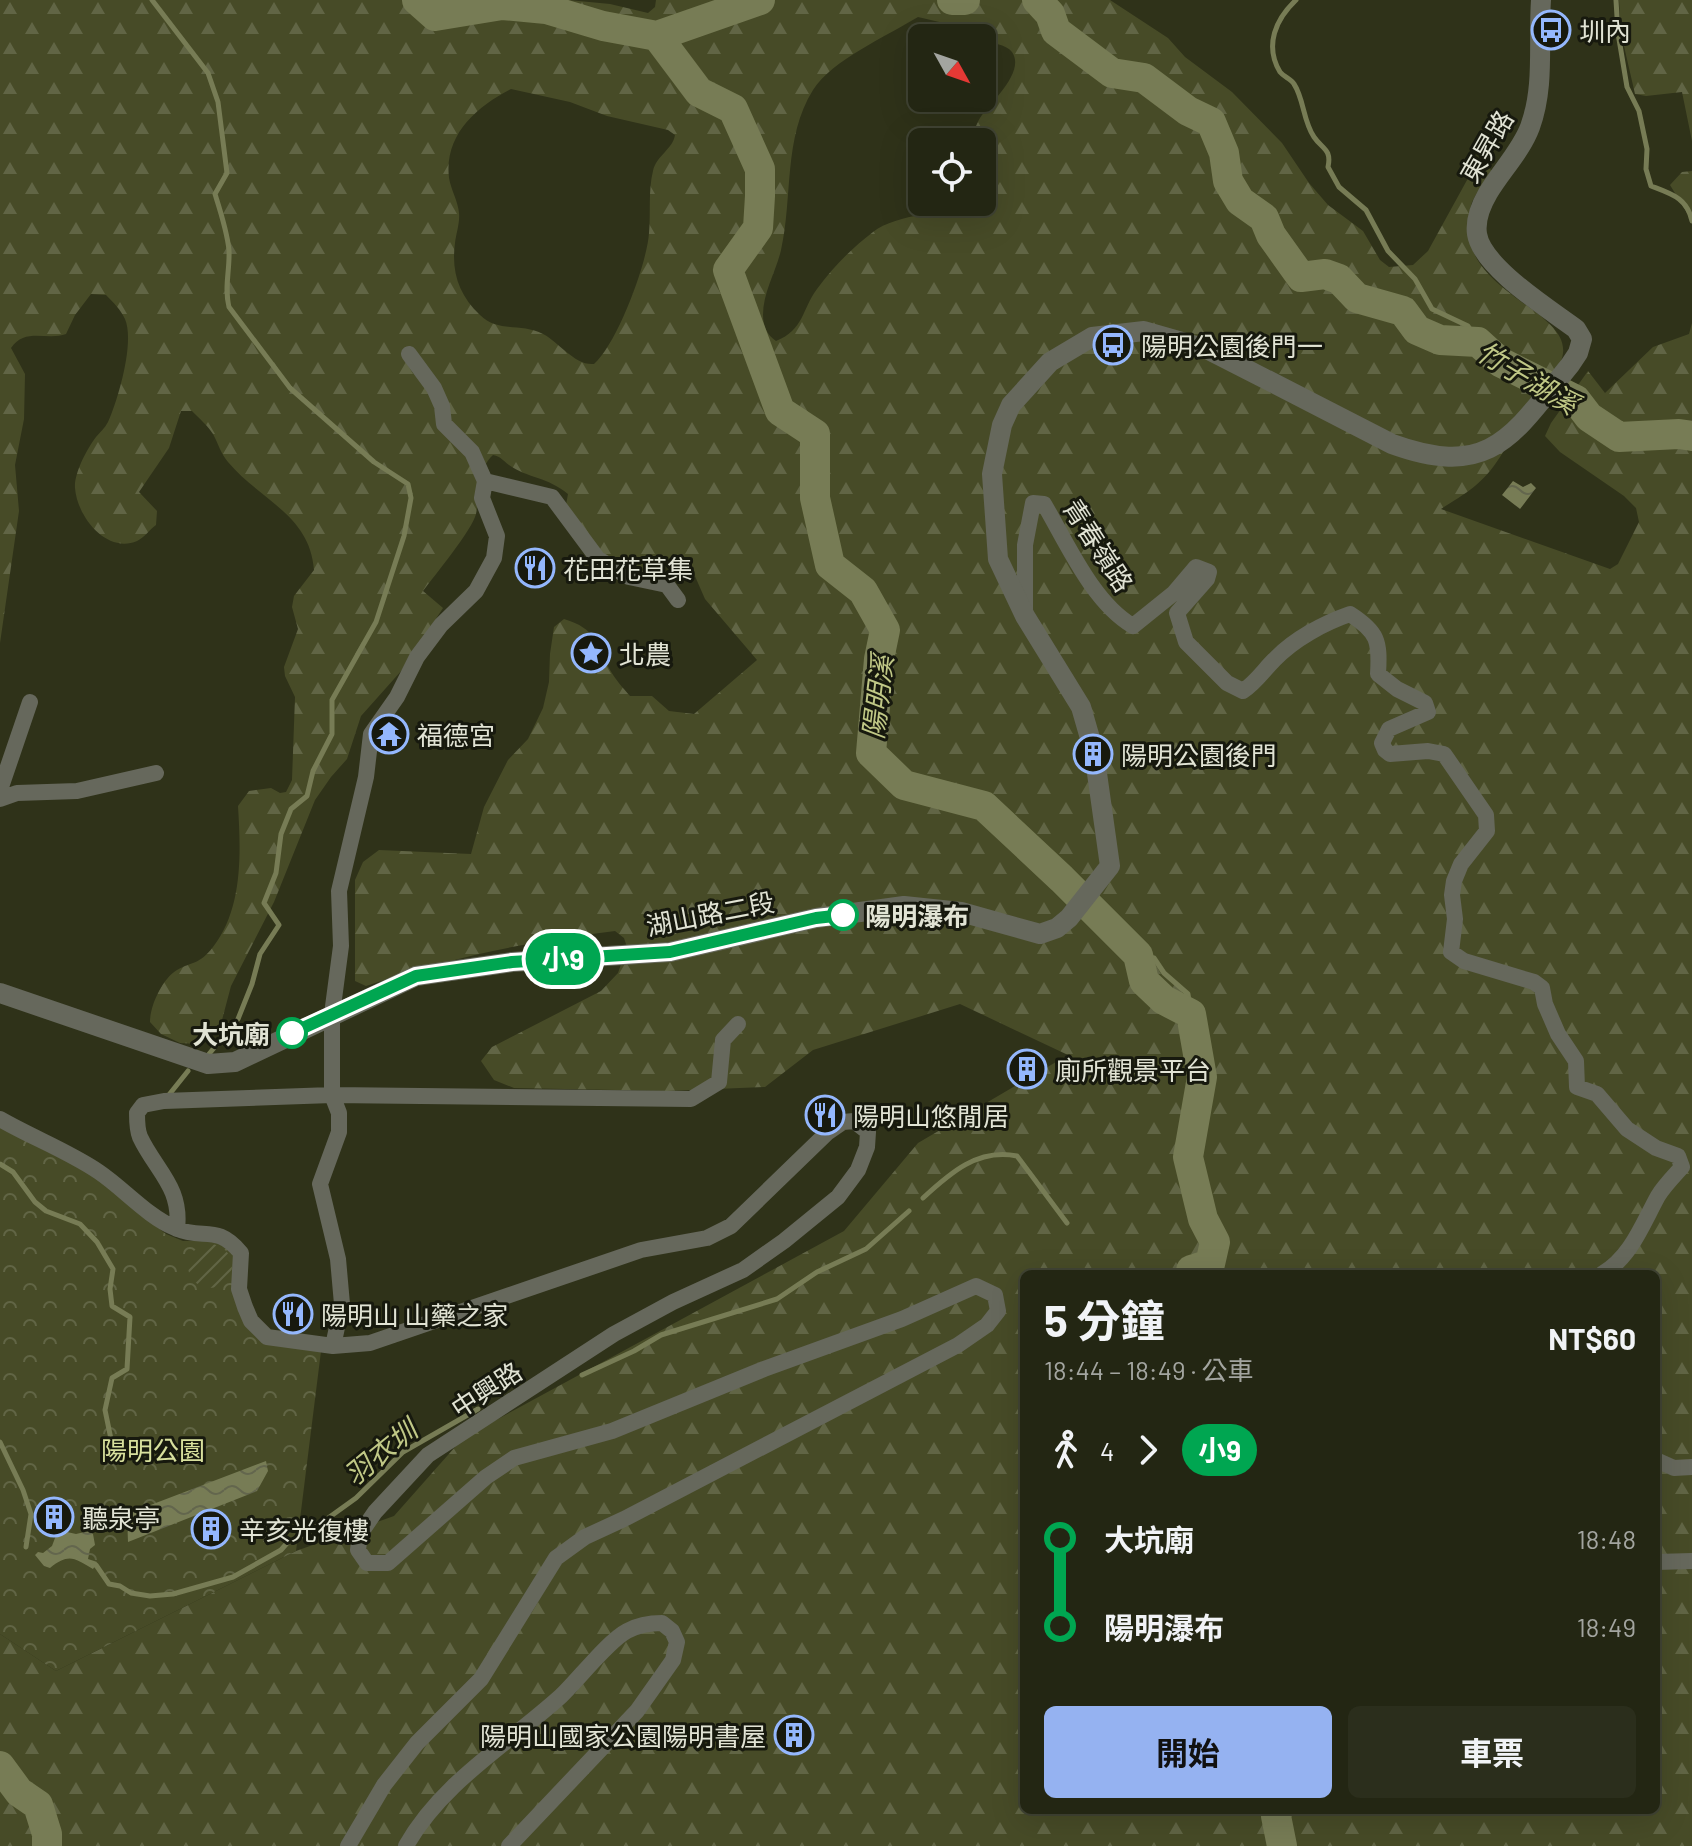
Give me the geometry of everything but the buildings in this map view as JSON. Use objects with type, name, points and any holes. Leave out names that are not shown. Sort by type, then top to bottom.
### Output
[{"type":"street","name":"東昇路","points":[[1025,616],[998,559],[992,474],[1002,425],[1011,405],[1050,362],[1092,337],[1144,331],[1207,349],[1392,444],[1421,455],[1439,458],[1477,455],[1511,436],[1529,416],[1570,365],[1582,339],[1576,329],[1496,268],[1477,235],[1478,214],[1530,128],[1541,89],[1541,0]]},
{"type":"street","points":[[333,1346],[342,1304],[338,1259],[320,1184],[339,1132],[339,1113],[332,1095],[332,1014],[341,946],[339,891],[366,777],[371,734],[397,697],[417,657],[441,625],[476,591],[494,558],[497,536],[482,498],[485,481],[472,452],[444,424],[442,406],[434,388],[409,354]]},
{"type":"street","points":[[485,481],[552,497],[598,559],[629,577],[667,585],[678,600]]},
{"type":"street","name":"青春嶺路","points":[[1025,616],[1025,545],[1033,503],[1044,504],[1103,601],[1133,626],[1174,593],[1196,567],[1209,572],[1207,579],[1177,613],[1186,642],[1227,683],[1243,691],[1254,684],[1276,657],[1326,622],[1350,614],[1371,628],[1379,651],[1378,674],[1397,689],[1425,703],[1428,712],[1389,729],[1382,743],[1385,750],[1390,754],[1428,751],[1444,754],[1486,815],[1487,831],[1461,864],[1454,881],[1455,919],[1451,952],[1464,961],[1534,982],[1542,988],[1545,1004],[1558,1034],[1576,1061],[1577,1087],[1597,1094],[1627,1129],[1656,1148],[1678,1156],[1682,1167],[1659,1193],[1637,1239],[1609,1270]]},
{"type":"street","name":"湖山路二段","points":[[0,993],[208,1064],[235,1062],[416,976],[512,962],[670,952],[816,918],[904,906],[961,912],[1040,934],[1057,928],[1069,918],[1110,866],[1094,752],[1081,707],[1025,616]]},
{"type":"street","points":[[0,790],[30,702]]},
{"type":"street","points":[[0,799],[17,793],[77,791],[156,773]]},
{"type":"street","points":[[177,1229],[179,1212],[172,1186],[139,1135],[137,1113],[143,1105],[164,1101],[332,1095],[691,1099],[719,1082],[723,1040],[738,1024]]},
{"type":"street","name":"中興路","points":[[0,1119],[90,1167],[177,1229],[191,1234],[219,1234],[232,1243],[241,1253],[239,1289],[245,1307],[251,1321],[267,1337],[333,1346],[370,1343],[641,1250],[707,1238],[731,1226],[827,1133],[843,1122],[854,1121],[868,1132],[867,1147],[858,1170],[838,1197],[784,1241],[743,1270],[673,1302],[614,1334],[428,1455],[375,1512],[360,1534],[358,1550],[367,1563],[388,1563],[486,1477],[514,1458],[612,1431],[764,1369],[902,1319],[976,1286],[995,1295],[998,1311],[987,1325],[958,1345],[585,1537],[556,1558],[481,1679],[417,1743],[384,1785],[348,1846]]},
{"type":"street","points":[[1660,1462],[1674,1468],[1692,1467]]},
{"type":"street","points":[[1660,1562],[1692,1561]]},
{"type":"street","points":[[406,1846],[419,1823],[440,1798],[562,1695],[624,1632],[646,1624],[662,1623],[672,1631],[677,1642],[673,1660],[637,1711],[509,1846]]},
{"type":"green space","points":[[0,0],[568,0],[610,4],[648,13],[655,7],[656,0],[1110,0],[1168,38],[1185,57],[1232,92],[1282,143],[1328,205],[1363,231],[1380,260],[1389,267],[1413,265],[1428,251],[1472,171],[1478,167],[1488,167],[1492,171],[1472,202],[1469,220],[1471,244],[1481,265],[1496,282],[1549,324],[1560,338],[1563,353],[1552,379],[1517,425],[1494,466],[1474,487],[1441,509],[1610,569],[1618,564],[1639,522],[1636,508],[1624,496],[1560,452],[1545,436],[1588,371],[1605,393],[1653,347],[1689,334],[1692,323],[1692,1846],[0,1846],[0,1634],[56,1671],[296,1551],[394,1516],[463,1438],[844,1231],[918,1143],[1068,1055],[960,1004],[813,1050],[765,1087],[667,1091],[514,1088],[494,1080],[481,1061],[492,1047],[601,991],[618,973],[627,947],[624,938],[615,931],[489,952],[366,986],[355,981],[355,880],[363,862],[379,850],[471,854],[484,807],[508,760],[528,739],[543,708],[549,682],[554,627],[564,619],[589,632],[612,673],[630,696],[652,696],[669,711],[694,714],[757,660],[705,599],[691,567],[676,557],[647,572],[634,572],[621,567],[599,550],[581,527],[566,505],[568,494],[493,455],[481,475],[473,521],[423,591],[443,608],[402,670],[361,716],[347,759],[315,800],[274,902],[231,986],[222,1020],[210,1035],[197,1044],[180,1043],[161,1034],[150,1022],[162,986],[177,970],[208,953],[223,932],[230,915],[238,880],[238,806],[249,791],[271,788],[280,793],[286,792],[292,780],[295,697],[284,667],[298,629],[292,607],[294,596],[314,570],[311,551],[294,522],[228,462],[211,431],[192,411],[181,411],[169,448],[139,492],[157,511],[156,525],[140,540],[126,544],[104,537],[87,521],[77,499],[77,475],[89,448],[107,424],[127,356],[128,329],[125,319],[106,295],[91,294],[75,315],[66,334],[30,336],[11,348],[25,374],[24,419],[15,465],[19,511],[0,643]],"holes":[[[918,17],[948,24],[996,24],[998,44],[1012,52],[1014,69],[996,98],[996,112],[985,112],[976,128],[996,128],[996,216],[914,216],[878,229],[836,266],[817,289],[797,325],[776,341],[765,326],[764,307],[785,230],[797,128],[813,90],[833,69],[861,49]],[[511,89],[570,102],[607,116],[668,130],[675,135],[653,171],[649,233],[637,283],[612,339],[594,364],[580,361],[543,334],[487,321],[462,291],[454,254],[459,213],[449,178],[449,163],[452,148],[465,124],[486,104]]]},
{"type":"green space","points":[[1619,0],[1692,0],[1692,141],[1682,92],[1646,96],[1635,94],[1621,33]]},
{"type":"green space","points":[[1692,171],[1692,221],[1670,185],[1682,172]]},
{"type":"green space","name":"陽明公園","points":[[0,1127],[88,1172],[166,1234],[183,1241],[214,1240],[229,1248],[237,1263],[253,1332],[321,1351],[296,1551],[56,1671],[0,1634]]},
{"type":"green space","points":[[210,1244],[225,1251],[232,1266],[225,1281],[210,1288],[195,1281],[188,1266],[195,1251]]},
{"type":"water","points":[[1513,481],[1523,487],[1531,483],[1536,488],[1520,509],[1502,495]]},
{"type":"water","points":[[266,1461],[268,1471],[257,1491],[128,1542],[127,1514]]},
{"type":"water","points":[[58,1530],[76,1534],[89,1531],[93,1534],[95,1545],[90,1549],[88,1559],[97,1562],[93,1569],[72,1559],[62,1560],[50,1568],[44,1566],[35,1555],[52,1546]]},
{"type":"waterway","points":[[152,0],[208,73],[218,102],[227,173],[215,194],[229,250],[229,307],[290,388],[374,462],[408,484],[411,498],[404,536],[376,622],[332,700],[332,734],[313,771],[307,796],[291,809],[281,834],[276,873],[264,903],[279,925],[260,954],[238,1019],[209,1054]]},
{"type":"waterway","name":"竹子湖溪","points":[[417,0],[435,16],[502,5],[546,9],[603,26],[657,36],[760,0]]},
{"type":"waterway","name":"竹子湖溪","points":[[952,0],[965,0]]},
{"type":"waterway","name":"竹子湖溪","points":[[1037,0],[1050,14],[1056,31],[1112,73],[1144,78],[1188,111],[1211,122],[1224,153],[1228,181],[1240,201],[1264,218],[1271,235],[1301,277],[1325,274],[1339,279],[1357,298],[1403,311],[1417,330],[1440,340],[1478,342],[1500,362],[1576,400],[1589,417],[1619,437],[1692,436]]},
{"type":"waterway","points":[[1296,0],[1283,15],[1274,33],[1273,52],[1280,72],[1293,82],[1297,90],[1310,131],[1327,153],[1328,167],[1339,187],[1366,210],[1388,251],[1415,279],[1432,309],[1468,326],[1478,342]]},
{"type":"waterway","points":[[1616,0],[1627,87],[1639,111],[1651,186],[1682,202],[1692,221]]},
{"type":"waterway","name":"陽明溪","points":[[657,36],[699,92],[733,109],[760,169],[758,228],[728,270],[780,411],[815,434],[815,498],[830,565],[863,591],[885,630],[879,659],[871,753],[904,785],[984,806],[1138,955],[1144,981],[1164,1000],[1191,1014],[1202,1077],[1188,1157],[1203,1219],[1215,1242],[1210,1264],[1191,1270]]},
{"type":"waterway","points":[[1138,955],[1154,958],[1164,973],[1188,994],[1191,1014]]},
{"type":"waterway","points":[[168,1096],[188,1071]]},
{"type":"waterway","name":"羽衣圳","points":[[923,1198],[954,1172],[977,1159],[1003,1154],[1017,1156],[1067,1223]]},
{"type":"waterway","points":[[0,1164],[13,1172],[35,1202],[46,1211],[80,1224],[97,1242],[113,1269],[110,1289],[112,1306],[130,1317],[127,1369],[112,1378],[105,1410],[112,1444]]},
{"type":"waterway","name":"羽衣圳","points":[[582,1375],[661,1335],[777,1299],[817,1272],[866,1249],[909,1211]]},
{"type":"waterway","name":"羽衣圳","points":[[93,1565],[109,1584],[131,1593],[150,1596],[173,1594],[233,1577],[306,1534],[356,1498],[403,1452],[478,1409]]},
{"type":"waterway","points":[[0,1442],[31,1514],[26,1547]]},
{"type":"waterway","points":[[0,1766],[19,1792],[38,1805],[47,1834],[47,1846]]},
{"type":"waterway","name":"陽明溪","points":[[1277,1814],[1282,1846]]},
{"type":"bus line","name":"小9","points":[[292,1033],[416,976],[512,962],[670,952],[816,918],[843,915]]},
{"type":"place","name":"圳內","points":[[1551,30]]},
{"type":"place","name":"陽明公園後門一","points":[[1113,345]]},
{"type":"place","name":"花田花草集","points":[[535,568]]},
{"type":"place","name":"北農","points":[[591,653]]},
{"type":"place","name":"福德宮","points":[[389,734]]},
{"type":"place","name":"陽明公園後門","points":[[1093,754]]},
{"type":"place","name":"陽明瀑布","points":[[843,915]]},
{"type":"place","name":"大坑廟","points":[[292,1033]]},
{"type":"place","name":"廁所觀景平台","points":[[1027,1069]]},
{"type":"place","name":"陽明山悠閒居","points":[[825,1115]]},
{"type":"place","name":"陽明山 山藥之家","points":[[293,1314]]},
{"type":"place","name":"聽泉亭","points":[[54,1517]]},
{"type":"place","name":"辛亥光復樓","points":[[211,1529]]},
{"type":"place","name":"陽明山國家公園陽明書屋","points":[[794,1735]]}]
